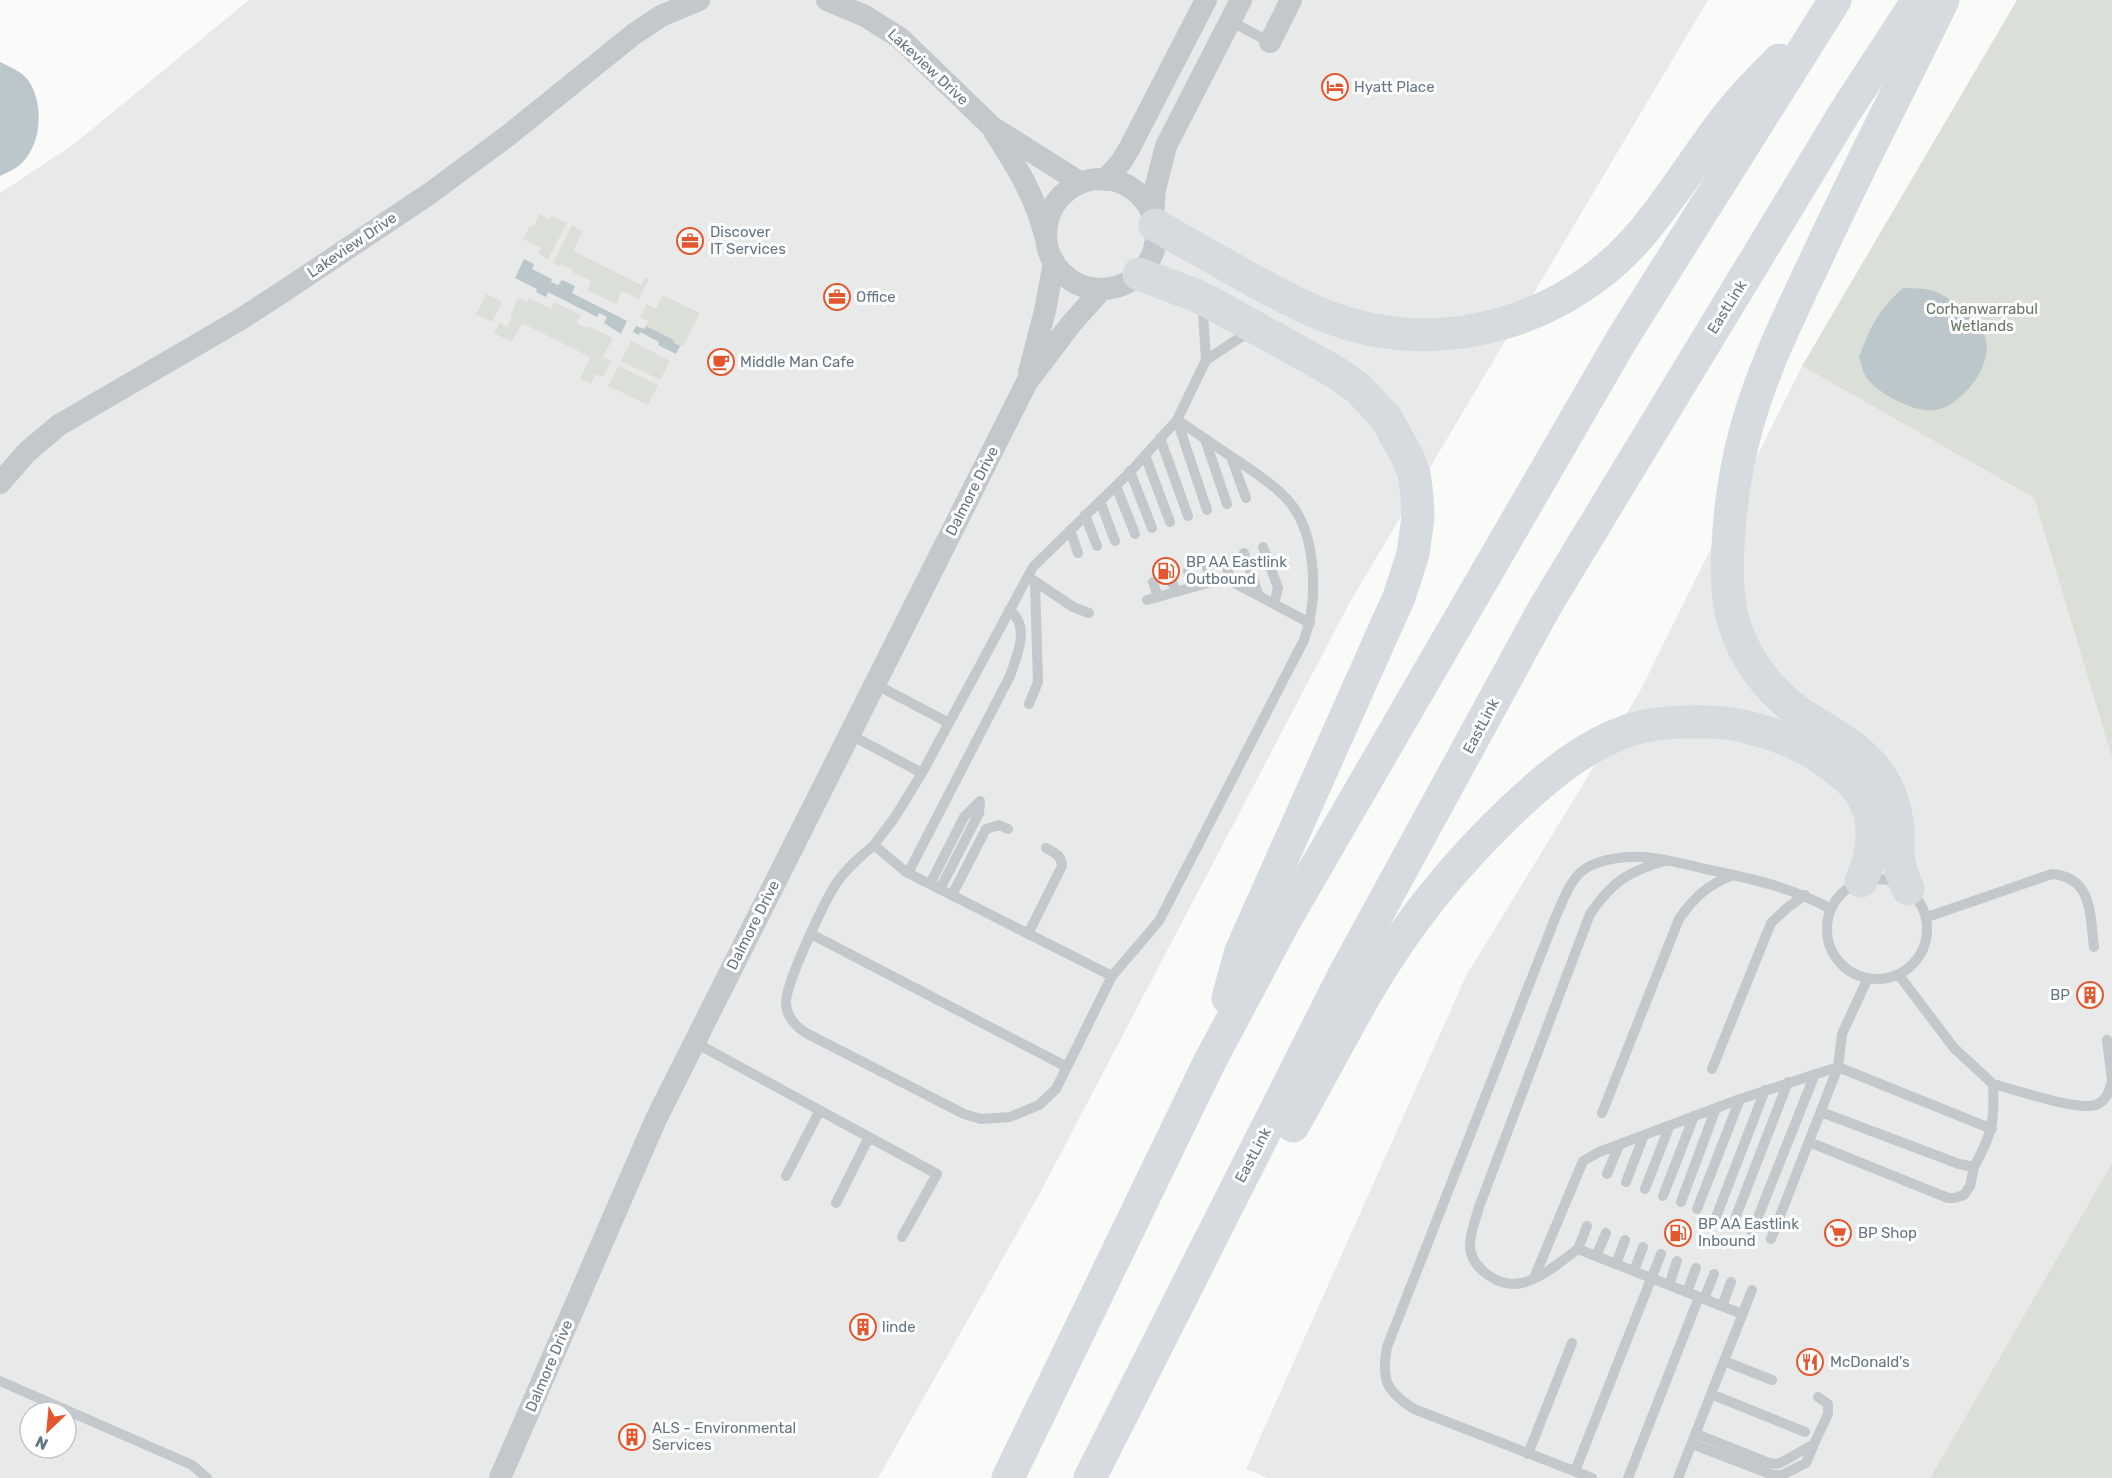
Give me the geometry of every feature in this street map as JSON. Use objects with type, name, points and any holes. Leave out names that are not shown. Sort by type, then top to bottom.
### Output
[{"type":"highway","points":[[1154,220],[1289,300],[1349,324],[1408,334],[1435,334],[1461,333],[1505,323],[1562,299],[1621,256],[1653,219],[1728,116],[1834,0]]},
{"type":"highway","points":[[1008,1478],[1209,1063],[1290,911],[1622,339],[1834,0]]},
{"type":"highway","name":"EastLink","points":[[1090,1478],[1344,975],[1545,607],[1845,112],[1918,0]]},
{"type":"highway","points":[[1908,889],[1901,874],[1898,858],[1898,828],[1892,801],[1881,777],[1867,758],[1848,742],[1800,713],[1768,685],[1751,662],[1737,633],[1726,575],[1735,477],[1747,425],[1772,354],[1853,181],[1943,0]]},
{"type":"highway","points":[[1139,274],[1195,296],[1337,373],[1358,388],[1386,418],[1407,456],[1414,473],[1418,517],[1413,554],[1399,597],[1241,951],[1209,1063]]},
{"type":"highway","points":[[1233,1194],[1280,1151],[1370,986],[1423,909],[1478,845],[1527,795],[1558,770],[1610,738],[1632,730],[1661,724],[1690,721],[1725,722],[1760,730],[1795,744],[1830,763],[1855,785],[1866,806],[1874,835],[1869,864],[1861,881]]},
{"type":"street","name":"Lakeview Drive","points":[[0,483],[27,452],[59,425],[231,325],[290,287],[437,188],[510,134],[634,34],[661,16],[699,0]]},
{"type":"street","name":"Lakeview Drive","points":[[827,0],[865,16],[900,38],[992,127],[1081,183]]},
{"type":"street","points":[[1105,180],[1129,149],[1206,0]]},
{"type":"street","points":[[1154,220],[1146,202],[1134,190],[1120,183],[1105,180],[1081,183],[1068,190],[1050,213],[1047,228],[1051,252],[1063,273],[1088,288],[1116,287],[1128,282],[1148,264],[1154,252],[1155,189],[1166,146],[1241,0]]},
{"type":"street","points":[[1270,42],[1291,0]]},
{"type":"street","name":"Lakeview Drive","points":[[992,127],[1025,181],[1038,208],[1051,252]]},
{"type":"street","name":"Dalmore Drive","points":[[1027,382],[1045,311],[1051,252]]},
{"type":"street","name":"Dalmore Drive","points":[[500,1478],[650,1133],[1027,382],[1071,324],[1102,289]]},
{"type":"lane","points":[[1230,21],[1270,42]]},
{"type":"lane","points":[[1177,420],[1275,486],[1285,495],[1301,519],[1309,546],[1313,574],[1310,623],[1304,640],[1159,921],[1112,976],[1056,1089],[1039,1105],[1010,1117],[981,1119],[964,1114],[806,1033],[791,1020],[786,997],[788,988],[828,898],[838,881],[874,845],[895,817],[922,773],[1009,610],[1031,579],[1039,559],[1116,486],[1177,420],[1206,360],[1203,313],[1195,296]]},
{"type":"lane","points":[[1206,360],[1241,337],[1264,333]]},
{"type":"lane","points":[[1177,420],[1207,510]]},
{"type":"lane","points":[[1160,438],[1188,516]]},
{"type":"lane","points":[[1205,439],[1227,504]]},
{"type":"lane","points":[[1145,455],[1170,522]]},
{"type":"lane","points":[[1231,457],[1246,498]]},
{"type":"lane","points":[[1130,471],[1152,528]]},
{"type":"lane","points":[[1116,486],[1135,534]]},
{"type":"lane","points":[[1100,501],[1115,541]]},
{"type":"lane","points":[[1085,515],[1097,546]]},
{"type":"lane","points":[[1070,530],[1078,553]]},
{"type":"lane","points":[[1263,547],[1278,588],[1274,604]]},
{"type":"lane","points":[[1244,553],[1259,596]]},
{"type":"lane","points":[[1224,560],[1230,581]]},
{"type":"lane","points":[[1206,565],[1212,582]]},
{"type":"lane","points":[[1188,571],[1194,587]]},
{"type":"lane","points":[[1170,576],[1176,592]]},
{"type":"lane","points":[[1153,582],[1153,599],[1225,578],[1310,623]]},
{"type":"lane","points":[[1031,579],[1073,608],[1089,614]]},
{"type":"lane","points":[[1029,704],[1038,682],[1031,579]]},
{"type":"lane","points":[[908,873],[1010,676],[1020,637],[1018,620],[1009,610]]},
{"type":"lane","points":[[875,684],[949,723]]},
{"type":"lane","points":[[849,734],[922,773]]},
{"type":"lane","points":[[935,887],[963,817],[980,801]]},
{"type":"lane","points":[[952,895],[986,829],[999,825],[1008,829]]},
{"type":"lane","points":[[874,845],[908,873],[1112,976]]},
{"type":"lane","points":[[1028,934],[1062,866],[1057,854],[1046,848]]},
{"type":"lane","points":[[1592,1478],[1414,1409],[1400,1401],[1387,1384],[1383,1369],[1387,1347],[1556,916],[1576,877],[1586,868],[1600,862],[1620,858],[1641,857],[1667,860],[1763,881],[1805,895],[1831,909]]},
{"type":"lane","points":[[1587,1226],[1578,1249],[1534,1278],[1522,1283],[1498,1280],[1484,1272],[1474,1261],[1470,1246],[1479,1207],[1590,914],[1606,891],[1630,873],[1667,860]]},
{"type":"lane","points":[[1927,917],[2052,874],[2064,875],[2078,884],[2088,900],[2094,947]]},
{"type":"lane","points":[[1602,1113],[1679,919],[1708,886],[1733,875]]},
{"type":"lane","points":[[1886,880],[1908,889],[1920,902],[1927,917],[1922,948],[1914,961],[1886,980],[1867,980],[1850,973],[1837,960],[1829,944],[1827,926],[1831,909],[1844,892],[1861,881],[1886,880]]},
{"type":"lane","points":[[1712,1069],[1771,923],[1805,895]]},
{"type":"lane","points":[[811,934],[1067,1067]]},
{"type":"lane","points":[[1898,974],[1954,1048],[1993,1084],[2076,1106],[2096,1105],[2108,1096],[2112,1080],[2107,1040]]},
{"type":"lane","points":[[1771,1239],[1838,1067],[1842,1034],[1867,980]]},
{"type":"lane","points":[[694,1042],[937,1174],[902,1237]]},
{"type":"lane","points":[[1534,1278],[1583,1161],[1644,1135],[1788,1082],[1838,1067],[1992,1129]]},
{"type":"lane","points":[[1752,1232],[1815,1074]]},
{"type":"lane","points":[[1733,1224],[1788,1082]]},
{"type":"lane","points":[[1809,1142],[1948,1198],[1965,1195],[1970,1186],[1974,1167],[1992,1129],[1993,1084]]},
{"type":"lane","points":[[1716,1217],[1765,1090]]},
{"type":"lane","points":[[1697,1209],[1740,1099]]},
{"type":"lane","points":[[1681,1203],[1716,1108]]},
{"type":"lane","points":[[786,1176],[820,1110]]},
{"type":"lane","points":[[1821,1112],[1959,1164],[1974,1167]]},
{"type":"lane","points":[[1663,1196],[1694,1116]]},
{"type":"lane","points":[[1645,1189],[1670,1125]]},
{"type":"lane","points":[[1626,1182],[1644,1135]]},
{"type":"lane","points":[[836,1203],[869,1137]]},
{"type":"lane","points":[[1607,1174],[1619,1145]]},
{"type":"lane","points":[[1596,1257],[1606,1233]]},
{"type":"lane","points":[[1616,1264],[1625,1240]]},
{"type":"lane","points":[[1634,1271],[1643,1247]]},
{"type":"lane","points":[[1578,1249],[1742,1314]]},
{"type":"lane","points":[[1575,1471],[1661,1254]]},
{"type":"lane","points":[[1668,1285],[1677,1261]]},
{"type":"lane","points":[[1687,1292],[1696,1268]]},
{"type":"lane","points":[[1628,1478],[1701,1298],[1714,1274]]},
{"type":"lane","points":[[1722,1306],[1731,1282]]},
{"type":"lane","points":[[1678,1478],[1752,1290]]},
{"type":"lane","points":[[1528,1454],[1572,1343]]},
{"type":"lane","points":[[1724,1361],[1772,1380]]},
{"type":"lane","points":[[0,1381],[192,1465],[207,1478]]},
{"type":"lane","points":[[1711,1394],[1805,1432]]},
{"type":"lane","points":[[1694,1439],[1777,1464],[1809,1449],[1814,1444],[1828,1414],[1827,1404],[1818,1397]]},
{"type":"shaded area","points":[[249,0],[1708,0],[1350,602],[1040,1193],[878,1478],[0,1478],[0,193],[74,144]]},
{"type":"shaded area","points":[[0,62],[19,72],[28,80],[37,101],[39,113],[36,138],[32,149],[17,167],[0,176]]},
{"type":"shaded area","points":[[524,259],[534,264],[532,269],[552,279],[551,282],[558,285],[562,280],[575,286],[572,293],[627,321],[621,334],[604,323],[607,317],[599,313],[597,317],[548,292],[546,297],[536,292],[537,289],[515,278]]},
{"type":"shaded area","points":[[1903,288],[1931,290],[1943,295],[1971,317],[1985,337],[1987,348],[1985,359],[1975,380],[1959,398],[1940,409],[1922,410],[1900,403],[1873,384],[1861,365],[1859,357],[1872,327],[1881,311]]},
{"type":"shaded area","points":[[636,326],[644,329],[646,326],[674,340],[673,342],[680,346],[676,354],[640,332],[639,335],[633,332]]},
{"type":"shaded area","points":[[1802,366],[2034,498],[2112,758],[2112,1163],[1930,1478],[1267,1478],[1246,1469],[1466,976],[1640,691]]},
{"type":"green space","name":"Corhanwarrabul Wetlands","points":[[2017,0],[2112,0],[2112,758],[2034,498],[1802,366]]},
{"type":"green space","points":[[540,214],[550,219],[552,215],[567,223],[548,259],[538,254],[541,248],[523,239]]},
{"type":"green space","points":[[572,225],[583,231],[573,251],[641,285],[646,277],[649,278],[639,299],[622,291],[616,304],[587,290],[591,281],[572,272],[572,269],[553,263]]},
{"type":"green space","points":[[486,294],[502,302],[492,322],[476,314]]},
{"type":"green space","points":[[663,295],[700,313],[683,347],[646,326],[648,321],[640,317],[647,304],[656,309]]},
{"type":"green space","points":[[518,298],[527,302],[529,298],[551,309],[554,302],[581,315],[577,323],[588,329],[589,326],[613,338],[603,357],[611,361],[603,377],[596,374],[591,384],[580,379],[590,357],[522,323],[512,342],[494,333],[499,323],[507,327]]},
{"type":"green space","points":[[631,341],[670,361],[660,380],[621,361]]},
{"type":"green space","points":[[619,366],[658,385],[648,405],[608,386]]},
{"type":"green space","points":[[2112,1163],[2112,1478],[1930,1478]]},
{"type":"place","name":"Hyatt Place","points":[[1335,87]]},
{"type":"place","name":"Discover IT Services","points":[[690,241]]},
{"type":"place","name":"Office","points":[[837,297]]},
{"type":"place","name":"Middle Man Cafe","points":[[721,362]]},
{"type":"place","name":"BP AA Eastlink Outbound","points":[[1166,571]]},
{"type":"place","name":"BP","points":[[2090,995]]},
{"type":"place","name":"BP AA Eastlink Inbound","points":[[1678,1233]]},
{"type":"place","name":"BP Shop","points":[[1838,1233]]},
{"type":"place","name":"linde","points":[[863,1327]]},
{"type":"place","name":"McDonald's","points":[[1810,1362]]},
{"type":"place","name":"ALS - Environmental Services","points":[[632,1437]]}]
